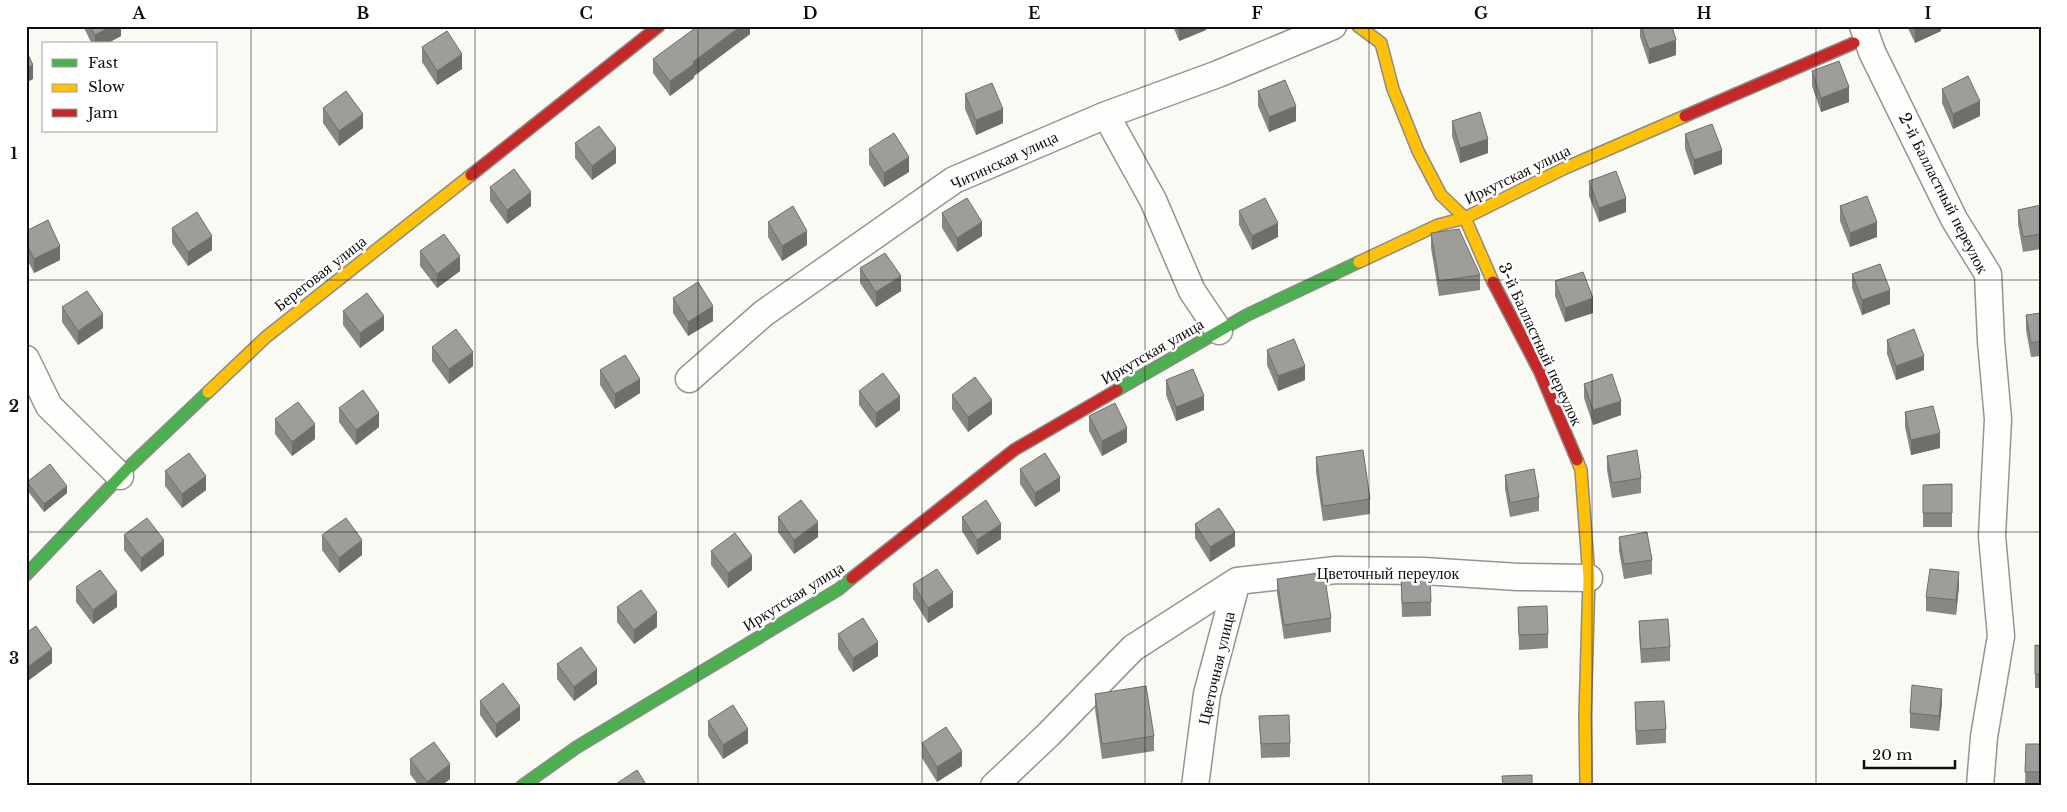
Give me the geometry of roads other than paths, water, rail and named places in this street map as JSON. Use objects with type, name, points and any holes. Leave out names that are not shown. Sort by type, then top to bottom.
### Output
[{"type":"street","name":"Береговая улица","points":[[26,574],[120,476],[266,337],[659,26]]},
{"type":"street","name":"Читинская улица","points":[[689,379],[764,313],[954,180],[1106,115],[1218,74],[1333,26]]},
{"type":"street","points":[[1358,26],[1381,43],[1393,89],[1418,151],[1441,195],[1466,218]]},
{"type":"street","name":"Иркутская улица","points":[[522,786],[577,747],[838,589],[1014,450],[1219,331],[1246,316],[1438,225],[1466,218],[1565,168],[1859,35]]},
{"type":"street","name":"2-й Балластный переулок","points":[[1859,35],[1872,52],[1954,219],[1988,274],[1991,341],[1998,419],[1992,536],[2001,636],[1984,737],[1980,786]]},
{"type":"street","points":[[1106,115],[1153,200],[1192,291],[1219,331]]},
{"type":"street","name":"3-й Балластный переулок","points":[[1466,218],[1493,281],[1540,372],[1581,470],[1589,578],[1585,716],[1586,786]]},
{"type":"street","points":[[26,359],[49,406],[120,476]]},
{"type":"street","name":"Цветочный переулок","points":[[994,786],[1049,734],[1133,648],[1237,581],[1336,570],[1424,571],[1518,577],[1589,578]]},
{"type":"street","name":"Цветочная улица","points":[[1195,786],[1207,694],[1237,581]]}]
